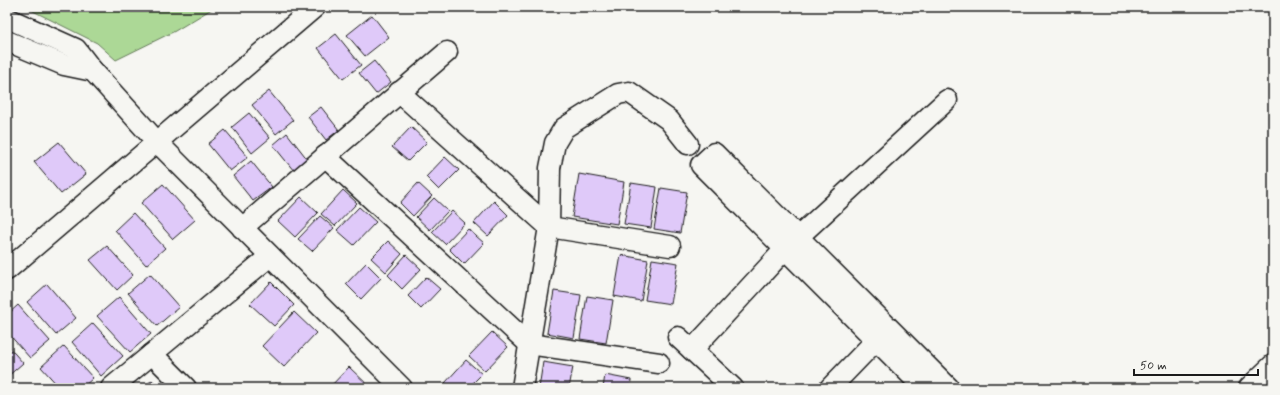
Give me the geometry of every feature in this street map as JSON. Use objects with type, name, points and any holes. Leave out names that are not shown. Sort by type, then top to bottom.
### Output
[{"type":"street","points":[[7,270],[315,7]]},
{"type":"street","points":[[7,18],[76,49],[93,71],[157,142],[402,388]]},
{"type":"street","points":[[7,41],[64,65],[93,71]]},
{"type":"street","points":[[242,228],[447,52]]},
{"type":"street","points":[[399,92],[549,227],[670,246]]},
{"type":"street","points":[[522,388],[549,227],[550,168],[555,143],[564,128],[618,94],[628,92],[669,120],[688,144]]},
{"type":"street","points":[[733,388],[685,343],[791,243],[947,100]]},
{"type":"street","points":[[791,243],[714,153],[701,166],[791,243],[882,334],[949,388]]},
{"type":"street","points":[[325,156],[529,344],[659,363]]},
{"type":"street","points":[[111,388],[270,256]]},
{"type":"street","points":[[830,388],[882,334]]},
{"type":"street","points":[[882,334],[924,388]]},
{"type":"street","points":[[152,354],[186,388]]},
{"type":"street","points":[[1250,388],[1273,366]]},
{"type":"green space","points":[[25,7],[215,7],[175,31],[116,60],[97,43]]},
{"type":"building","points":[[372,15],[389,37],[365,56],[347,35]]},
{"type":"building","points":[[336,34],[361,65],[343,79],[318,48]]},
{"type":"building","points":[[374,61],[391,82],[376,94],[359,73]]},
{"type":"building","points":[[269,91],[293,120],[276,134],[252,105]]},
{"type":"building","points":[[321,107],[339,130],[326,140],[308,117]]},
{"type":"building","points":[[249,113],[270,138],[252,153],[232,127]]},
{"type":"building","points":[[411,127],[427,142],[408,161],[392,147]]},
{"type":"building","points":[[225,130],[248,157],[230,171],[208,144]]},
{"type":"building","points":[[287,133],[308,160],[294,171],[273,145]]},
{"type":"building","points":[[59,142],[86,174],[61,194],[34,162]]},
{"type":"building","points":[[445,157],[459,170],[439,190],[426,177]]},
{"type":"building","points":[[251,161],[272,187],[253,201],[233,176]]},
{"type":"building","points":[[579,174],[624,182],[617,224],[572,217]]},
{"type":"building","points":[[418,183],[432,196],[413,216],[400,203]]},
{"type":"building","points":[[631,183],[657,187],[651,228],[624,224]]},
{"type":"building","points":[[163,184],[195,220],[173,239],[141,203]]},
{"type":"building","points":[[661,188],[687,192],[680,233],[654,229]]},
{"type":"building","points":[[343,190],[357,203],[335,226],[321,214]]},
{"type":"building","points":[[301,197],[318,213],[295,237],[278,221]]},
{"type":"building","points":[[434,198],[448,211],[430,230],[416,217]]},
{"type":"building","points":[[494,201],[508,215],[488,236],[474,223]]},
{"type":"building","points":[[359,207],[376,222],[354,245],[337,230]]},
{"type":"building","points":[[452,211],[465,223],[445,244],[432,232]]},
{"type":"building","points":[[133,213],[165,248],[146,265],[115,230]]},
{"type":"building","points":[[320,216],[334,228],[312,251],[298,239]]},
{"type":"building","points":[[468,229],[484,243],[464,264],[449,249]]},
{"type":"building","points":[[388,241],[402,254],[386,272],[371,258]]},
{"type":"building","points":[[107,246],[133,275],[117,290],[90,260]]},
{"type":"building","points":[[406,255],[421,269],[402,289],[388,275]]},
{"type":"building","points":[[621,255],[648,260],[641,301],[614,296]]},
{"type":"building","points":[[652,259],[678,263],[671,304],[645,300]]},
{"type":"building","points":[[366,263],[381,278],[361,299],[346,284]]},
{"type":"building","points":[[150,274],[179,307],[157,326],[128,293]]},
{"type":"building","points":[[426,277],[440,289],[421,309],[408,296]]},
{"type":"building","points":[[271,282],[294,305],[274,326],[250,304]]},
{"type":"building","points":[[47,284],[76,318],[56,335],[27,302]]},
{"type":"building","points":[[554,291],[581,295],[574,338],[547,333]]},
{"type":"building","points":[[587,296],[613,300],[606,343],[580,339]]},
{"type":"building","points":[[119,297],[151,334],[130,352],[97,316]]},
{"type":"building","points":[[18,305],[50,341],[30,358],[7,332],[7,315]]},
{"type":"building","points":[[294,312],[316,333],[284,367],[262,346]]},
{"type":"building","points":[[93,323],[123,356],[101,376],[72,342]]},
{"type":"building","points":[[492,332],[508,347],[485,371],[469,356]]},
{"type":"building","points":[[7,345],[23,363],[7,377]]},
{"type":"building","points":[[64,346],[93,378],[82,388],[60,388],[41,367]]},
{"type":"building","points":[[466,360],[482,374],[468,388],[451,388],[445,383]]},
{"type":"building","points":[[543,362],[573,367],[569,388],[539,388]]},
{"type":"building","points":[[349,367],[371,388],[329,388]]},
{"type":"building","points":[[605,375],[631,380],[630,388],[603,388]]},
{"type":"building","points":[[152,380],[160,388],[143,388]]},
{"type":"building","points":[[276,383],[281,388],[271,388]]}]
